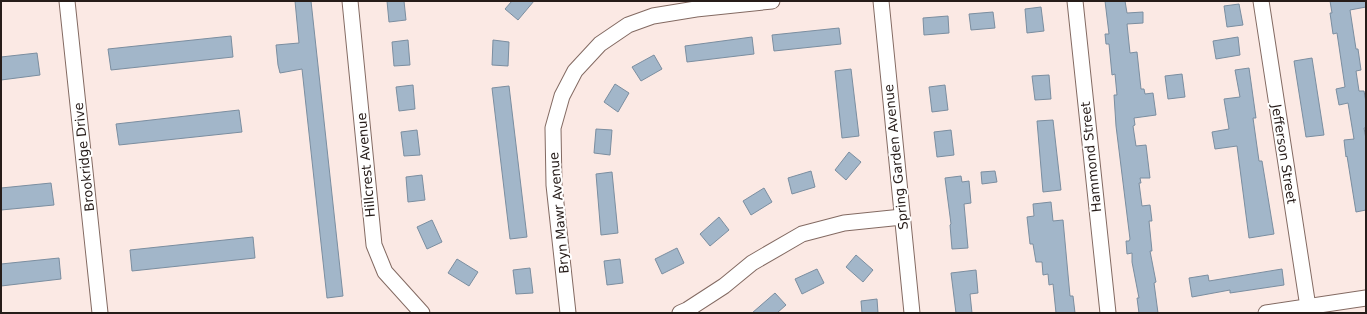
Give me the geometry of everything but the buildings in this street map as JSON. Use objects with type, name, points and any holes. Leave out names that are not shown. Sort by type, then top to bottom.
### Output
[{"type":"street","name":"Brookridge Drive","points":[[67,1],[100,313]]},
{"type":"street","name":"Hillcrest Avenue","points":[[350,1],[374,245],[385,272],[422,313]]},
{"type":"street","name":"Bryn Mawr Avenue","points":[[568,313],[554,185],[553,128],[562,96],[576,71],[600,44],[628,25],[653,16],[696,9],[772,1]]},
{"type":"street","name":"Spring Garden Avenue","points":[[881,1],[912,313]]},
{"type":"street","name":"Hammond Street","points":[[1075,1],[1108,313]]},
{"type":"street","name":"Jefferson Street","points":[[1261,1],[1308,307]]},
{"type":"street","points":[[680,313],[724,286],[752,263],[802,234],[844,223],[902,218]]},
{"type":"street","points":[[1267,313],[1366,298]]}]
